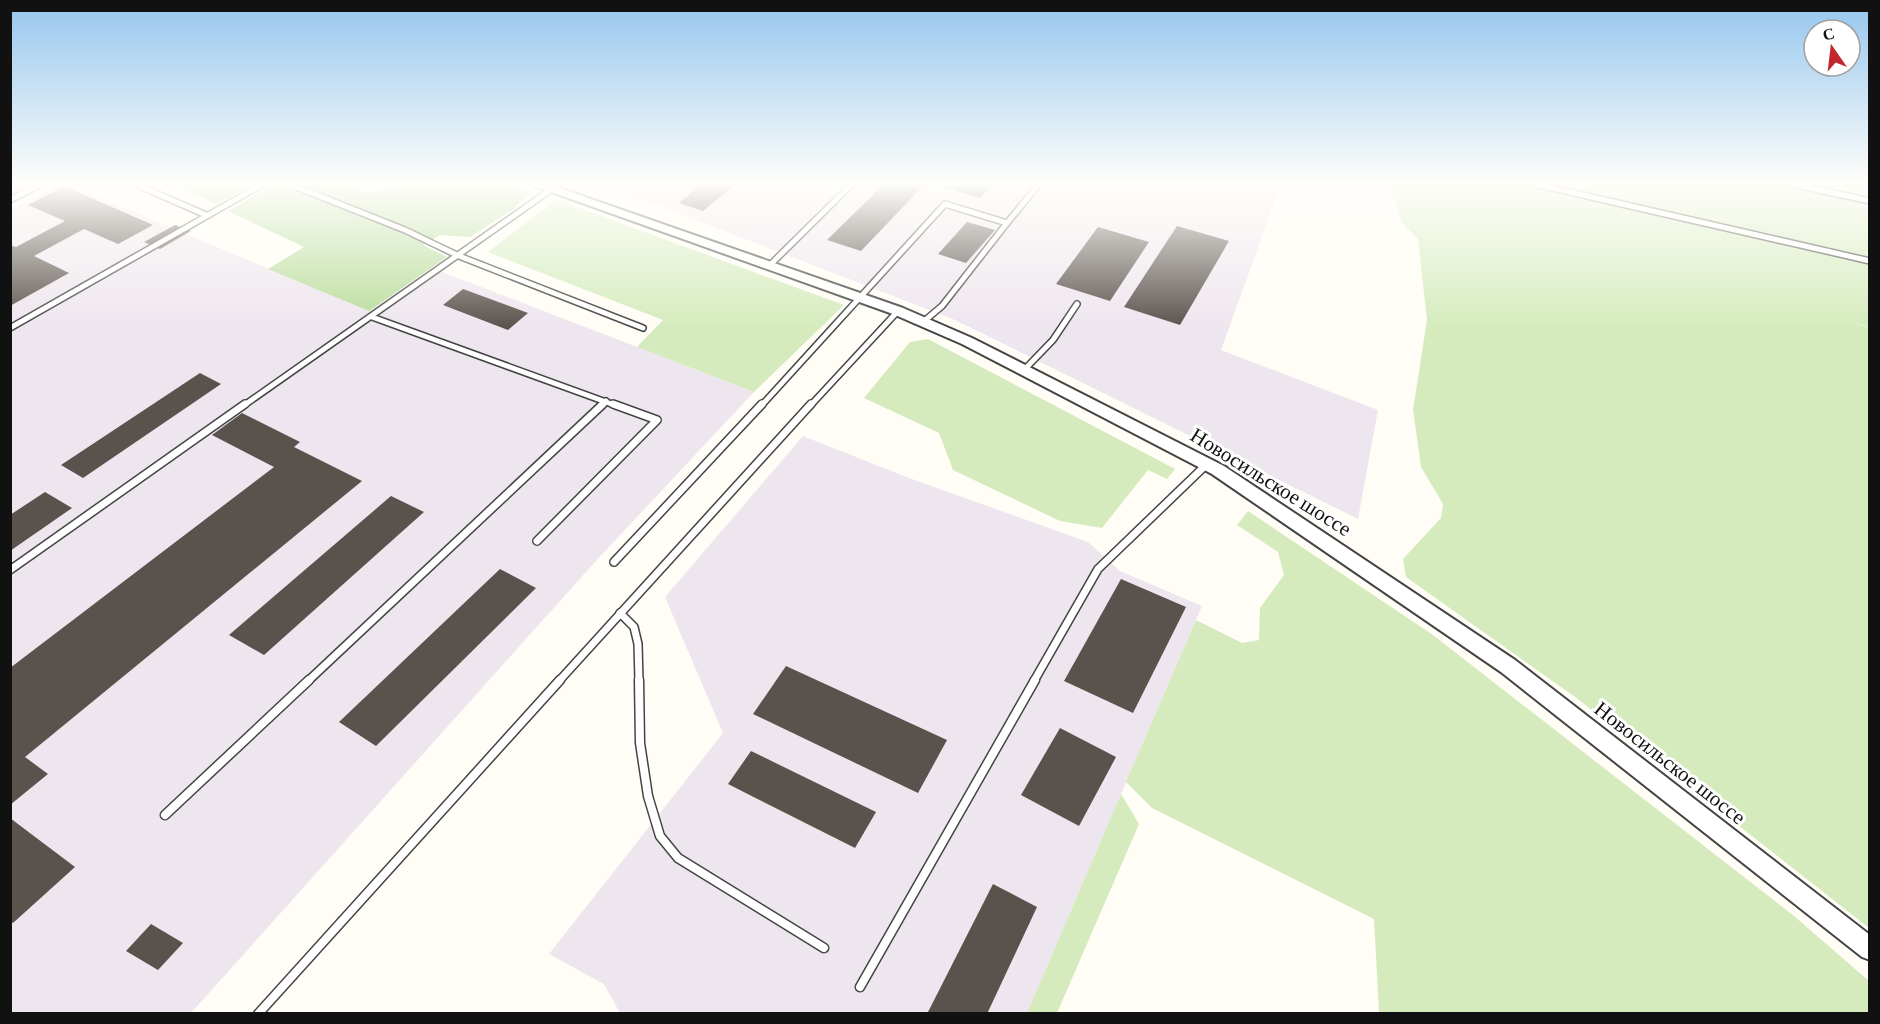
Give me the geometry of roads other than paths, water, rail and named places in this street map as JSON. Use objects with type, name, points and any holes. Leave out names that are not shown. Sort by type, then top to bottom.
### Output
[{"type":"street","name":"Новосильское шоссе","points":[[676,232],[898,311],[1024,370],[1207,464],[1508,666],[1869,949]]},
{"type":"lane","points":[[10,328],[177,232]]},
{"type":"lane","points":[[409,232],[459,256],[643,327]]},
{"type":"lane","points":[[10,570],[114,494],[493,232]]},
{"type":"lane","points":[[769,266],[804,232]]},
{"type":"lane","points":[[615,562],[920,232]]},
{"type":"lane","points":[[923,322],[942,306],[1000,232]]},
{"type":"lane","points":[[1742,232],[1869,261]]},
{"type":"lane","points":[[1024,370],[1053,340],[1077,303]]},
{"type":"lane","points":[[258,1014],[620,613],[898,311]]},
{"type":"lane","points":[[372,317],[657,420],[537,541]]},
{"type":"lane","points":[[165,815],[606,400]]},
{"type":"lane","points":[[860,987],[1098,569],[1207,464]]},
{"type":"lane","points":[[620,613],[634,627],[638,644],[640,743],[648,796],[660,836],[678,858],[824,948]]}]
